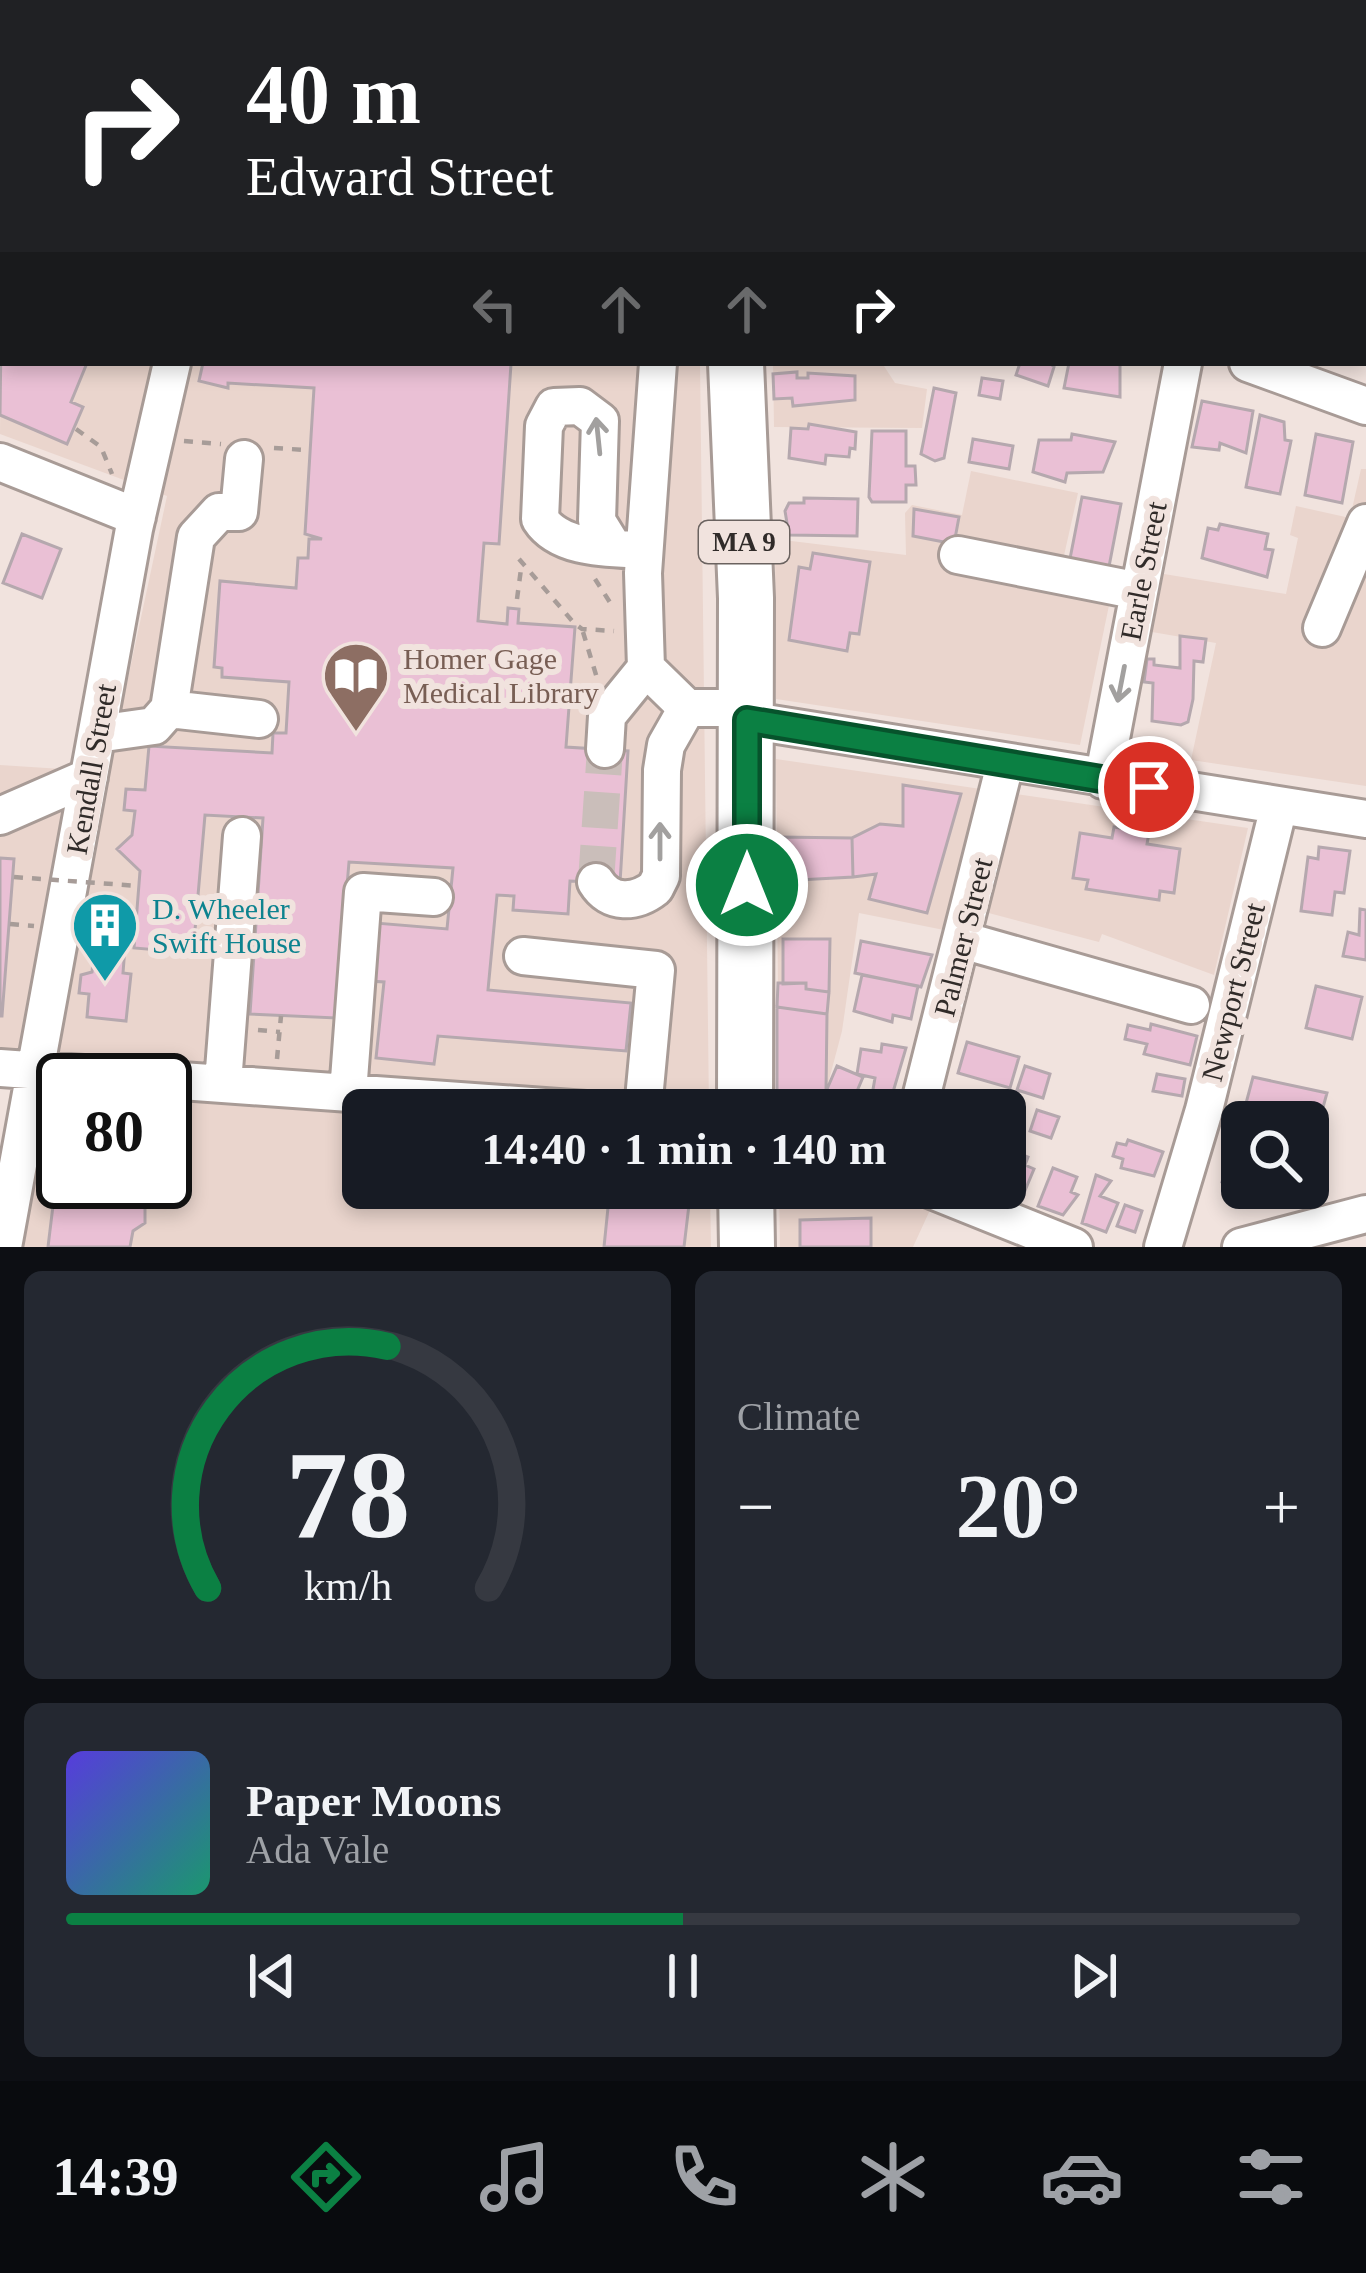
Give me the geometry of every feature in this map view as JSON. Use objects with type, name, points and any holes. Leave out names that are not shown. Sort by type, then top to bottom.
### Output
[{"type":"highway","name":"MA 9","points":[[736,366],[747,714],[746,1089]]},
{"type":"highway","points":[[746,1209],[747,1247]]},
{"type":"street","name":"Kendall Street","points":[[3,1247],[17,1069],[89,777],[137,518],[171,366]]},
{"type":"street","points":[[657,366],[614,553],[646,668],[687,708],[747,714],[1005,764],[1366,819]]},
{"type":"street","name":"Earle Street","points":[[1103,779],[1182,366]]},
{"type":"street","points":[[1266,366],[1303,372],[1366,406]]},
{"type":"street","points":[[97,734],[154,726],[169,710],[196,537],[219,512],[239,512],[244,459]]},
{"type":"street","points":[[0,462],[137,518]]},
{"type":"street","points":[[1322,628],[1366,524]]},
{"type":"street","points":[[958,555],[1139,590]]},
{"type":"street","points":[[604,749],[607,716],[646,668]]},
{"type":"street","points":[[596,882],[609,896],[628,900],[655,888],[661,876],[666,745],[687,708]]},
{"type":"street","points":[[169,710],[259,718]]},
{"type":"street","name":"Palmer Street","points":[[923,1089],[1005,764]]},
{"type":"street","points":[[0,816],[89,777]]},
{"type":"street","name":"Newport Street","points":[[1163,1247],[1204,1110],[1279,806]]},
{"type":"street","points":[[223,1083],[242,836]]},
{"type":"street","points":[[348,1089],[363,892],[434,897]]},
{"type":"street","points":[[962,940],[1191,1005]]},
{"type":"street","points":[[523,956],[656,970],[645,1089]]},
{"type":"street","points":[[17,1069],[342,1093]]},
{"type":"street","points":[[979,1209],[1074,1247]]},
{"type":"street","points":[[1241,1247],[1366,1214]]},
{"type":"path","points":[[76,428],[101,447],[112,464],[112,479]]},
{"type":"path","points":[[613,607],[614,553]]},
{"type":"path","points":[[517,599],[520,563],[582,629],[602,695]]},
{"type":"path","points":[[582,629],[626,632]]},
{"type":"path","points":[[14,877],[139,886]]},
{"type":"path","points":[[10,925],[38,926]]},
{"type":"path","points":[[277,1065],[281,1016]]},
{"type":"shaded area","points":[[1,366],[700,366],[709,1089],[342,1089],[342,1209],[710,1209],[711,1247],[23,1247],[36,1179],[36,1209],[192,1209],[192,1053],[0,1050],[0,765],[108,772],[167,496],[0,434]]},
{"type":"shaded area","points":[[773,366],[884,366],[895,383],[927,389],[922,428],[774,427]]},
{"type":"shaded area","points":[[1361,469],[1366,469],[1366,786],[1191,760],[1216,643],[1152,632],[1164,574],[1286,594],[1298,538],[1290,535],[1296,506],[1350,518]]},
{"type":"shaded area","points":[[971,471],[1078,493],[1061,569],[1112,591],[1080,745],[776,699],[775,539],[906,555],[905,513],[912,505],[962,515]]},
{"type":"shaded area","points":[[776,759],[981,789],[944,930],[859,913],[842,1031],[827,1089],[779,1089]]},
{"type":"shaded area","points":[[1016,794],[1248,828],[1214,975],[1102,934],[1099,942],[985,912]]},
{"type":"shaded area","points":[[779,1209],[930,1210],[913,1247],[780,1247]]},
{"type":"building","points":[[1,366],[86,366],[71,402],[83,407],[67,444],[0,415]]},
{"type":"building","points":[[202,366],[511,366],[499,544],[484,543],[478,621],[507,624],[508,608],[519,609],[518,623],[575,627],[566,747],[628,751],[620,883],[570,881],[568,914],[513,910],[514,896],[497,895],[488,990],[631,1003],[626,1051],[438,1036],[434,1064],[376,1058],[384,982],[370,981],[376,923],[447,929],[453,868],[349,862],[336,1018],[250,1014],[263,818],[205,815],[193,953],[134,948],[140,871],[117,849],[132,835],[135,811],[124,810],[126,789],[145,790],[149,746],[272,753],[273,733],[286,733],[289,682],[222,677],[222,668],[214,667],[220,581],[296,588],[298,558],[308,558],[309,539],[322,539],[305,534],[314,388],[228,383],[228,388],[199,381]]},
{"type":"building","points":[[1019,366],[1054,367],[1048,386],[1016,375]]},
{"type":"building","points":[[1068,366],[1120,366],[1120,397],[1064,388]]},
{"type":"building","points":[[797,372],[797,378],[808,378],[808,373],[855,376],[855,400],[793,406],[792,398],[774,399],[773,374]]},
{"type":"building","points":[[982,378],[1003,381],[1000,399],[979,395]]},
{"type":"building","points":[[934,388],[956,393],[944,458],[935,461],[921,454]]},
{"type":"building","points":[[1202,401],[1253,411],[1246,453],[1220,443],[1219,450],[1192,447]]},
{"type":"building","points":[[1260,415],[1284,422],[1285,440],[1291,441],[1280,494],[1246,487]]},
{"type":"building","points":[[809,424],[856,432],[855,449],[850,448],[849,457],[826,455],[825,464],[789,458],[791,428],[808,429]]},
{"type":"building","points":[[872,431],[906,431],[906,466],[915,466],[916,485],[906,485],[906,502],[872,502],[869,497]]},
{"type":"building","points":[[1072,434],[1115,442],[1103,472],[1067,473],[1065,482],[1033,472],[1039,440],[1071,440]]},
{"type":"building","points":[[1316,434],[1353,442],[1342,503],[1305,495]]},
{"type":"building","points":[[973,439],[1013,446],[1009,469],[969,462]]},
{"type":"building","points":[[1082,497],[1121,504],[1107,577],[1068,569]]},
{"type":"building","points":[[804,498],[858,499],[857,536],[789,535],[785,511],[789,503],[804,503]]},
{"type":"building","points":[[914,509],[959,517],[954,544],[913,536]]},
{"type":"building","points":[[1220,524],[1268,534],[1265,549],[1273,550],[1267,577],[1202,558],[1208,528],[1218,530]]},
{"type":"building","points":[[22,534],[61,549],[42,598],[3,583]]},
{"type":"building","points":[[813,553],[870,562],[859,634],[850,633],[847,651],[789,640],[799,567],[810,569]]},
{"type":"building","points":[[1180,636],[1206,639],[1203,662],[1194,661],[1188,722],[1152,721],[1153,683],[1144,682],[1147,659],[1154,659],[1154,665],[1180,668]]},
{"type":"building","points":[[903,785],[961,794],[927,913],[869,899],[876,874],[853,877],[852,838],[880,824],[903,826]]},
{"type":"building","points":[[1114,827],[1149,833],[1147,844],[1180,849],[1174,893],[1160,891],[1159,900],[1086,889],[1088,880],[1073,878],[1080,833],[1112,838]]},
{"type":"building","points":[[777,837],[852,838],[853,877],[780,881]]},
{"type":"building","points":[[1319,847],[1350,851],[1344,893],[1335,892],[1332,915],[1301,911],[1308,857],[1318,859]]},
{"type":"building","points":[[0,858],[14,859],[2,1016],[0,1016]]},
{"type":"building","points":[[1360,909],[1366,910],[1366,960],[1343,956],[1348,932],[1359,935]]},
{"type":"building","points":[[783,939],[830,939],[829,992],[806,989],[806,983],[783,984]]},
{"type":"building","points":[[861,941],[932,955],[921,987],[855,973]]},
{"type":"building","name":"D. Wheeler Swift House","points":[[95,943],[125,947],[123,973],[131,974],[126,1021],[87,1017],[89,994],[79,993],[81,975],[92,972]]},
{"type":"building","points":[[862,975],[918,986],[911,1019],[893,1015],[892,1022],[854,1011]]},
{"type":"building","points":[[778,983],[806,983],[806,989],[829,992],[827,1014],[777,1007]]},
{"type":"building","points":[[1316,986],[1362,997],[1352,1039],[1306,1028]]},
{"type":"building","points":[[777,1007],[827,1014],[826,1089],[777,1089]]},
{"type":"building","points":[[1151,1024],[1197,1036],[1190,1065],[1144,1054],[1147,1044],[1125,1039],[1128,1025],[1150,1030]]},
{"type":"building","points":[[967,1042],[1019,1057],[1010,1088],[958,1073]]},
{"type":"building","points":[[882,1044],[906,1048],[894,1089],[873,1089],[875,1078],[857,1074],[861,1049],[881,1052]]},
{"type":"building","points":[[837,1066],[863,1077],[858,1089],[827,1089]]},
{"type":"building","points":[[1025,1066],[1050,1074],[1043,1098],[1017,1089]]},
{"type":"building","points":[[1157,1074],[1185,1079],[1182,1096],[1153,1091]]},
{"type":"building","points":[[1253,1077],[1327,1093],[1325,1101],[1247,1101]]},
{"type":"building","points":[[1037,1110],[1059,1117],[1051,1138],[1030,1131]]},
{"type":"building","points":[[1128,1140],[1163,1152],[1154,1176],[1121,1168],[1123,1159],[1113,1156],[1117,1143],[1126,1145]]},
{"type":"building","points":[[1026,1165],[1034,1169],[1026,1188]]},
{"type":"building","points":[[1053,1168],[1077,1177],[1071,1192],[1078,1195],[1063,1215],[1038,1206]]},
{"type":"building","points":[[1096,1175],[1111,1181],[1100,1196],[1118,1203],[1106,1232],[1082,1223]]},
{"type":"building","points":[[1125,1205],[1142,1211],[1135,1232],[1117,1226]]},
{"type":"building","points":[[53,1209],[145,1209],[145,1223],[133,1231],[130,1247],[48,1247]]},
{"type":"building","points":[[608,1209],[689,1209],[684,1247],[604,1247]]},
{"type":"building","points":[[871,1218],[871,1247],[800,1247],[800,1220]]},
{"type":"tunnel","points":[[596,882],[605,749]]},
{"type":"place","name":"Homer Gage Medical Library","points":[[356,734]]},
{"type":"place","name":"D. Wheeler Swift House","points":[[105,984]]},
{"type":"route","points":[[747,885],[747,720],[1149,787]]}]
